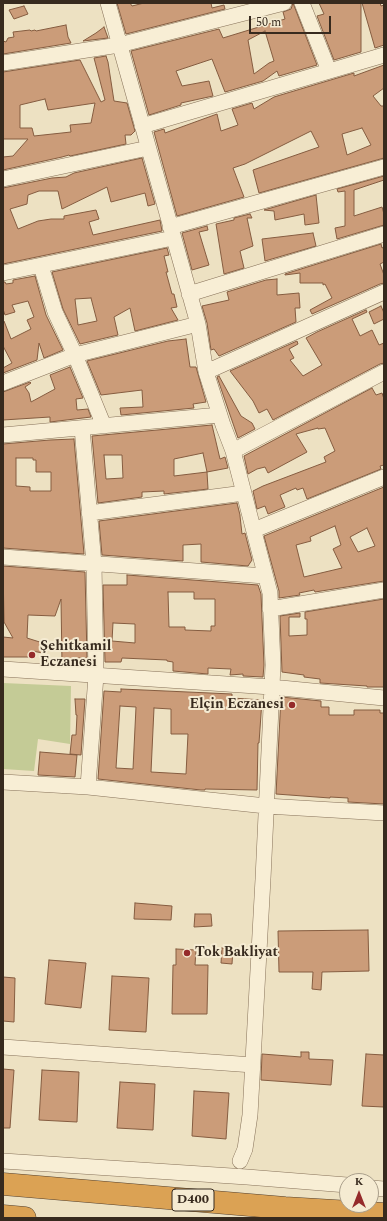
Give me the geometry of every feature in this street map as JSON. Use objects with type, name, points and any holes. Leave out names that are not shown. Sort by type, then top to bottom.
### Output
[{"type":"highway","name":"D400","points":[[3,1184],[278,1207],[384,1214]]},
{"type":"highway","points":[[3,1216],[25,1218]]},
{"type":"street","points":[[108,3],[198,324],[206,372],[233,451],[270,593],[273,665],[253,1065],[246,1149],[240,1161]]},
{"type":"street","points":[[3,63],[120,45],[284,3]]},
{"type":"street","points":[[302,3],[329,71]]},
{"type":"street","points":[[142,126],[384,55]]},
{"type":"street","points":[[3,179],[148,148]]},
{"type":"street","points":[[3,273],[41,266],[172,232],[384,167]]},
{"type":"street","points":[[189,294],[384,234]]},
{"type":"street","points":[[41,266],[55,312],[75,355],[104,426]]},
{"type":"street","points":[[206,372],[384,292]]},
{"type":"street","points":[[3,383],[75,355],[198,324]]},
{"type":"street","points":[[233,451],[384,372]]},
{"type":"street","points":[[3,435],[220,415]]},
{"type":"street","points":[[82,428],[94,564],[96,675],[88,787]]},
{"type":"street","points":[[254,530],[384,477]]},
{"type":"street","points":[[89,513],[244,493]]},
{"type":"street","points":[[3,557],[265,576]]},
{"type":"street","points":[[270,609],[384,590]]},
{"type":"street","points":[[3,668],[384,698]]},
{"type":"street","points":[[3,782],[88,787],[266,806],[384,813]]},
{"type":"street","points":[[3,1047],[253,1065]]},
{"type":"street","points":[[3,1161],[339,1184]]},
{"type":"green space","points":[[3,683],[71,686],[70,744],[38,739],[34,771],[3,769]]},
{"type":"building","points":[[117,3],[130,3],[132,6],[144,3],[211,3],[212,8],[224,5],[225,9],[126,34]]},
{"type":"building","points":[[293,3],[317,65],[279,76],[277,71],[263,81],[225,92],[212,59],[176,71],[182,86],[209,81],[213,96],[181,103],[181,105],[149,115],[131,51],[219,29],[223,38],[285,19],[283,12],[291,9]],"holes":[[[265,31],[274,61],[254,74],[248,40]]]},
{"type":"building","points":[[319,3],[361,3],[361,52],[334,60],[317,16],[324,14]]},
{"type":"building","points":[[362,3],[380,3],[381,6],[384,5],[384,45],[375,48]]},
{"type":"building","points":[[24,6],[28,14],[14,19],[9,10]]},
{"type":"building","points":[[66,25],[68,37],[71,43],[3,54],[3,41],[6,42],[8,38],[14,37],[13,32],[30,30],[36,31]]},
{"type":"building","points":[[104,27],[108,38],[83,41],[96,33]]},
{"type":"building","points":[[106,56],[114,101],[127,103],[135,131],[131,135],[125,135],[126,144],[3,170],[3,157],[13,156],[28,139],[3,139],[3,72],[80,60],[101,102],[105,100],[94,58]],"holes":[[[45,99],[48,110],[95,103],[91,123],[70,125],[71,132],[34,136],[32,128],[20,128],[20,105]]]},
{"type":"building","points":[[384,65],[384,88],[373,96],[381,106],[384,106],[384,158],[259,193],[253,170],[319,147],[311,131],[245,164],[233,168],[244,197],[177,216],[154,132],[164,129],[165,133],[217,114],[221,131],[238,125],[232,109],[252,103],[254,109],[274,97],[354,73],[354,76]],"holes":[[[362,128],[371,145],[347,155],[342,134]]]},
{"type":"building","points":[[142,158],[155,204],[148,206],[145,193],[111,202],[107,187],[62,209],[58,191],[39,191],[28,195],[27,204],[10,209],[18,229],[38,221],[64,219],[64,216],[96,210],[99,219],[89,222],[93,235],[160,220],[162,231],[3,264],[3,188],[52,178],[66,177],[74,173]]},
{"type":"building","points":[[384,176],[384,180],[354,190],[354,216],[382,207],[384,214],[384,225],[337,239],[335,228],[345,226],[345,191],[338,192],[337,189]]},
{"type":"building","points":[[316,195],[319,223],[305,225],[304,214],[275,220],[274,211],[264,210]]},
{"type":"building","points":[[250,214],[252,218],[247,218],[253,246],[240,251],[244,268],[224,274],[216,224],[234,220],[234,218]]},
{"type":"building","points":[[207,226],[208,230],[199,232],[209,265],[192,270],[182,233]]},
{"type":"building","points":[[313,233],[316,246],[265,261],[262,239]]},
{"type":"building","points":[[381,244],[382,248],[384,247],[384,262],[380,264],[384,275],[384,283],[312,314],[310,310],[332,298],[325,284],[300,283],[300,273],[285,275],[285,274]]},
{"type":"building","points":[[167,248],[169,255],[164,256],[168,272],[166,272],[177,307],[171,308],[178,320],[135,331],[130,308],[114,317],[118,335],[80,344],[63,309],[52,272]],"holes":[[[91,298],[97,321],[78,325],[75,299]]]},
{"type":"building","points":[[35,276],[46,315],[63,350],[44,358],[39,343],[37,360],[3,373],[3,368],[12,363],[3,346],[3,321],[11,339],[31,329],[27,320],[34,317],[28,301],[12,305],[15,312],[5,315],[3,309],[3,282],[6,284],[13,283],[13,280]]},
{"type":"building","points":[[277,279],[277,295],[299,293],[300,308],[295,308],[296,322],[219,356],[214,349],[211,350],[207,323],[202,306],[229,300],[227,292],[266,280]]},
{"type":"building","points":[[381,306],[384,313],[384,319],[374,324],[369,312]]},
{"type":"building","points":[[366,310],[367,312],[352,319],[360,336],[372,330],[379,345],[384,343],[384,363],[273,420],[267,409],[259,413],[253,401],[230,371],[297,341],[298,344],[289,349],[294,358],[290,360],[303,376],[322,365],[306,338]]},
{"type":"building","points":[[186,339],[190,367],[196,367],[206,402],[193,404],[194,408],[121,415],[120,408],[143,407],[142,390],[101,395],[87,361],[168,341]]},
{"type":"building","points":[[70,367],[83,398],[76,399],[77,410],[88,409],[91,417],[50,422],[50,417],[3,420],[3,392],[30,382],[31,383],[25,387],[29,393],[31,402],[55,389],[50,375]]},
{"type":"building","points":[[219,376],[241,416],[252,423],[255,429],[238,438],[217,377]]},
{"type":"building","points":[[372,388],[376,395],[382,393],[384,399],[384,465],[380,466],[381,469],[307,499],[303,488],[297,490],[296,488],[280,495],[285,507],[268,514],[265,506],[257,509],[253,491],[326,462],[324,457],[335,451],[325,428],[318,428],[296,434],[307,452],[268,473],[265,467],[248,474],[244,456]]},
{"type":"building","points":[[212,425],[220,459],[225,457],[228,468],[207,472],[208,489],[164,494],[164,491],[142,492],[142,497],[98,503],[92,436]],"holes":[[[203,453],[207,472],[174,476],[174,459]],[[104,455],[122,455],[123,478],[106,479]]]},
{"type":"building","points":[[74,439],[84,554],[3,548],[3,444]],"holes":[[[16,458],[33,458],[33,460],[36,460],[36,472],[51,472],[51,491],[30,491],[30,487],[16,486]]]},
{"type":"building","points":[[384,487],[384,581],[315,592],[314,590],[299,593],[300,595],[279,598],[279,591],[264,536]],"holes":[[[335,526],[341,545],[333,549],[342,568],[304,577],[296,545],[311,541],[310,537]],[[367,528],[375,546],[358,552],[350,537]]]},
{"type":"building","points":[[237,503],[242,534],[245,533],[252,560],[248,566],[201,562],[201,544],[183,545],[183,561],[102,555],[99,521]]},
{"type":"building","points":[[3,566],[85,572],[87,658],[77,658],[77,665],[62,664],[61,599],[55,616],[28,615],[27,638],[46,644],[43,653],[32,651],[32,657],[3,657],[3,637],[13,638],[4,622]]},
{"type":"building","points":[[127,575],[258,585],[261,594],[264,665],[263,677],[243,676],[243,674],[230,675],[231,669],[208,668],[208,674],[173,671],[173,662],[167,660],[122,658],[121,662],[105,662],[103,585],[127,585]],"holes":[[[168,592],[194,592],[194,599],[215,599],[215,626],[211,626],[211,631],[185,630],[185,627],[169,627]],[[113,623],[135,624],[135,643],[112,641]]]},
{"type":"building","points":[[384,599],[384,687],[320,683],[320,679],[282,672],[280,616],[300,613],[300,617],[289,617],[289,636],[307,635],[307,619],[305,619],[305,612]]},
{"type":"building","points":[[121,689],[232,694],[232,698],[262,700],[258,743],[257,790],[201,790],[98,779],[104,691],[121,692]],"holes":[[[120,706],[136,707],[133,769],[116,768]],[[154,708],[171,709],[171,734],[188,734],[186,774],[151,772]]]},
{"type":"building","points":[[281,697],[321,701],[321,707],[329,707],[329,715],[354,715],[354,710],[380,710],[380,713],[384,713],[384,804],[348,802],[348,798],[276,794]]},
{"type":"building","points":[[75,699],[85,699],[81,755],[70,754],[72,735],[76,735],[77,715]]},
{"type":"building","points":[[40,752],[77,755],[75,777],[38,775]]},
{"type":"building","points":[[135,903],[172,906],[171,920],[134,919]]},
{"type":"building","points":[[195,914],[211,914],[212,926],[194,927]]},
{"type":"building","points":[[368,930],[369,971],[322,972],[321,990],[312,989],[313,972],[279,972],[278,931]]},
{"type":"building","points":[[222,948],[233,949],[232,964],[221,963]]},
{"type":"building","points":[[176,949],[196,950],[195,965],[208,965],[207,1014],[172,1014],[173,965],[176,965]]},
{"type":"building","points":[[49,960],[86,963],[81,1008],[45,1004]]},
{"type":"building","points":[[112,976],[149,978],[146,1032],[109,1030]]},
{"type":"building","points":[[3,977],[15,978],[14,1022],[3,1021]]},
{"type":"building","points":[[301,1052],[309,1052],[309,1059],[333,1060],[331,1085],[261,1080],[262,1054],[301,1057]]},
{"type":"building","points":[[366,1054],[384,1055],[384,1107],[362,1106]]},
{"type":"building","points":[[3,1069],[14,1070],[10,1128],[3,1128]]},
{"type":"building","points":[[42,1070],[79,1072],[77,1122],[39,1120]]},
{"type":"building","points":[[120,1082],[155,1084],[153,1130],[117,1128]]},
{"type":"building","points":[[194,1091],[229,1093],[226,1139],[192,1136]]},
{"type":"place","name":"Şehitkamil Eczanesi","points":[[32,655]]},
{"type":"place","name":"Elçin Eczanesi","points":[[292,705]]},
{"type":"place","name":"Tok Bakliyat","points":[[187,953]]}]
